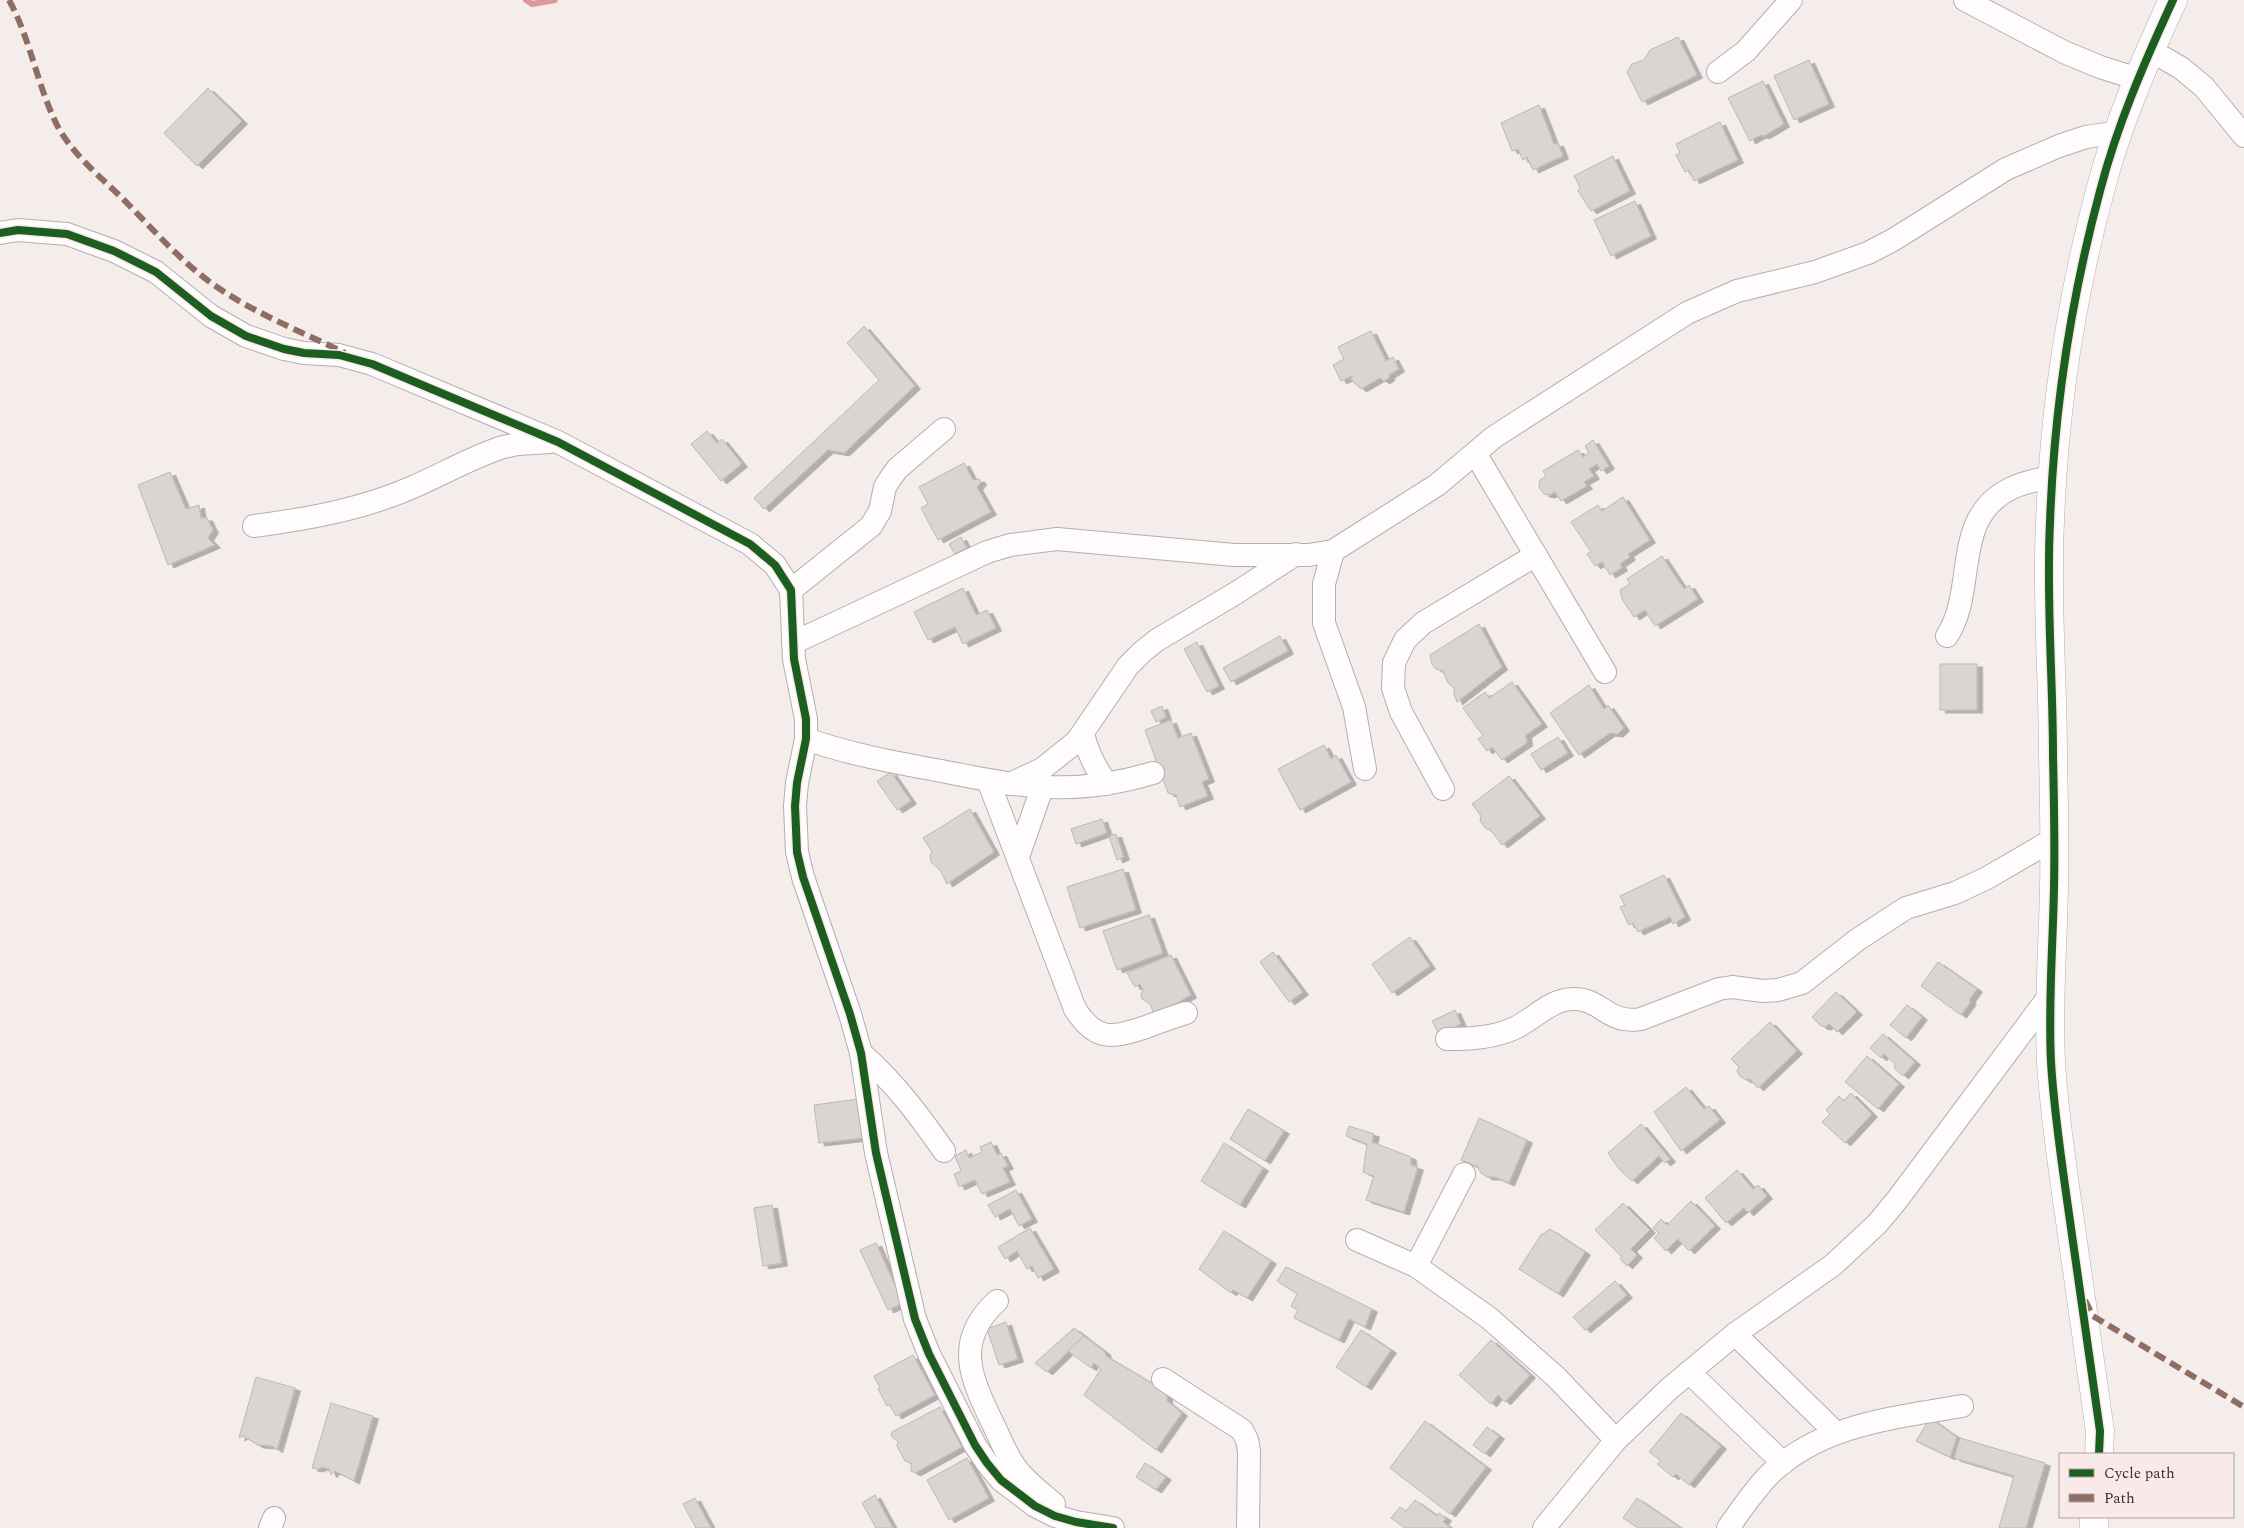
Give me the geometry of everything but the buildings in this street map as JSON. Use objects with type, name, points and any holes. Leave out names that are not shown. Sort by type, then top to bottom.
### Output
[{"type":"street","points":[[1718,72],[1746,51],[1791,0]]},
{"type":"street","points":[[1965,0],[2064,52],[2100,67],[2138,79]]},
{"type":"street","points":[[2098,1453],[2100,1431],[2056,1120],[2051,1062],[2050,995],[2054,839],[2053,696],[2049,610],[2052,476],[2065,355],[2081,271],[2100,188],[2138,79],[2173,0]]},
{"type":"street","points":[[2150,50],[2181,68],[2204,87],[2244,136]]},
{"type":"street","points":[[793,643],[988,552],[1010,544],[1057,539],[1210,554],[1322,554],[1333,550],[1437,485],[1494,437],[1639,346],[1662,328],[1712,300],[1762,284],[1842,264],[1894,240],[1980,184],[2032,157],[2086,137],[2119,132]]},
{"type":"street","points":[[0,233],[18,230],[67,234],[114,251],[156,272],[211,316],[246,336],[264,344],[304,354],[339,355],[359,359],[558,442],[750,544],[775,565],[791,590],[793,643],[797,679],[806,719],[806,739],[797,783],[795,806],[797,852],[803,877],[850,1014],[861,1053],[876,1153],[915,1320],[929,1354],[976,1446],[1001,1480],[1023,1498],[1055,1516],[1076,1522],[1112,1528]]},
{"type":"street","points":[[791,590],[871,526],[880,512],[885,487],[897,469],[944,429]]},
{"type":"street","points":[[254,526],[322,515],[370,503],[412,488],[503,447],[518,444],[558,442]]},
{"type":"street","points":[[1475,453],[1604,672]]},
{"type":"street","points":[[1947,636],[1960,610],[1969,545],[1974,527],[1983,510],[1996,497],[2013,487],[2052,476]]},
{"type":"street","points":[[1333,550],[1324,584],[1324,623],[1354,707],[1365,770]]},
{"type":"street","points":[[1010,784],[1042,768],[1060,756],[1084,734],[1128,666],[1142,652],[1157,640],[1236,594],[1296,554]]},
{"type":"street","points":[[1444,789],[1401,712],[1393,688],[1394,663],[1405,640],[1423,623],[1536,555]]},
{"type":"street","points":[[1084,734],[1088,752],[1096,769],[1107,784]]},
{"type":"street","points":[[806,739],[865,757],[1010,784],[1042,788],[1107,784],[1153,772]]},
{"type":"street","points":[[988,780],[1075,1009],[1083,1021],[1093,1030],[1106,1035],[1120,1036],[1186,1013]]},
{"type":"street","points":[[1018,857],[1042,788]]},
{"type":"street","points":[[1447,1039],[1482,1037],[1507,1031],[1557,1002],[1573,998],[1590,1002],[1616,1018],[1632,1021],[1719,989],[1732,987],[1763,991],[1791,988],[1802,983],[1857,940],[1906,908],[1963,889],[1987,878],[2054,839]]},
{"type":"street","points":[[1544,1528],[1616,1440],[1689,1372],[1736,1334],[1833,1266],[1877,1224],[2050,995]]},
{"type":"street","points":[[861,1053],[887,1075],[910,1102],[944,1151]]},
{"type":"street","points":[[1416,1266],[1464,1174]]},
{"type":"street","points":[[1357,1240],[1416,1266],[1504,1331],[1556,1377],[1616,1440]]},
{"type":"street","points":[[997,1301],[983,1315],[974,1332],[969,1358],[972,1380],[1018,1472],[1076,1522]]},
{"type":"street","points":[[1736,1334],[1835,1432]]},
{"type":"street","points":[[1689,1372],[1783,1463]]},
{"type":"street","points":[[1163,1379],[1242,1430],[1247,1440],[1249,1452],[1248,1528]]},
{"type":"street","points":[[1728,1528],[1758,1487],[1783,1463],[1808,1446],[1835,1432],[1857,1425],[1962,1406]]},
{"type":"waterway","points":[[526,0],[532,4],[555,0]]},
{"type":"marked path","points":[[9,0],[17,15],[58,127],[86,164],[201,276],[229,295],[262,313],[345,353]]},
{"type":"marked path","points":[[2085,1300],[2093,1316],[2244,1407]]},
{"type":"cycle path","points":[[2099,1453],[2100,1431],[2061,1157],[2051,1062],[2050,996],[2054,838],[2049,551],[2052,480],[2055,438],[2072,314],[2090,232],[2107,166],[2123,118],[2173,0]]},
{"type":"cycle path","points":[[0,233],[18,230],[67,234],[114,251],[156,272],[211,316],[246,336],[284,349],[304,353],[339,355],[372,364],[558,442],[750,544],[775,565],[791,590],[794,659],[806,719],[806,739],[797,783],[795,806],[797,852],[803,877],[850,1014],[861,1053],[876,1153],[915,1319],[929,1354],[975,1445],[1001,1480],[1035,1506],[1055,1516],[1076,1522],[1113,1528]]}]
